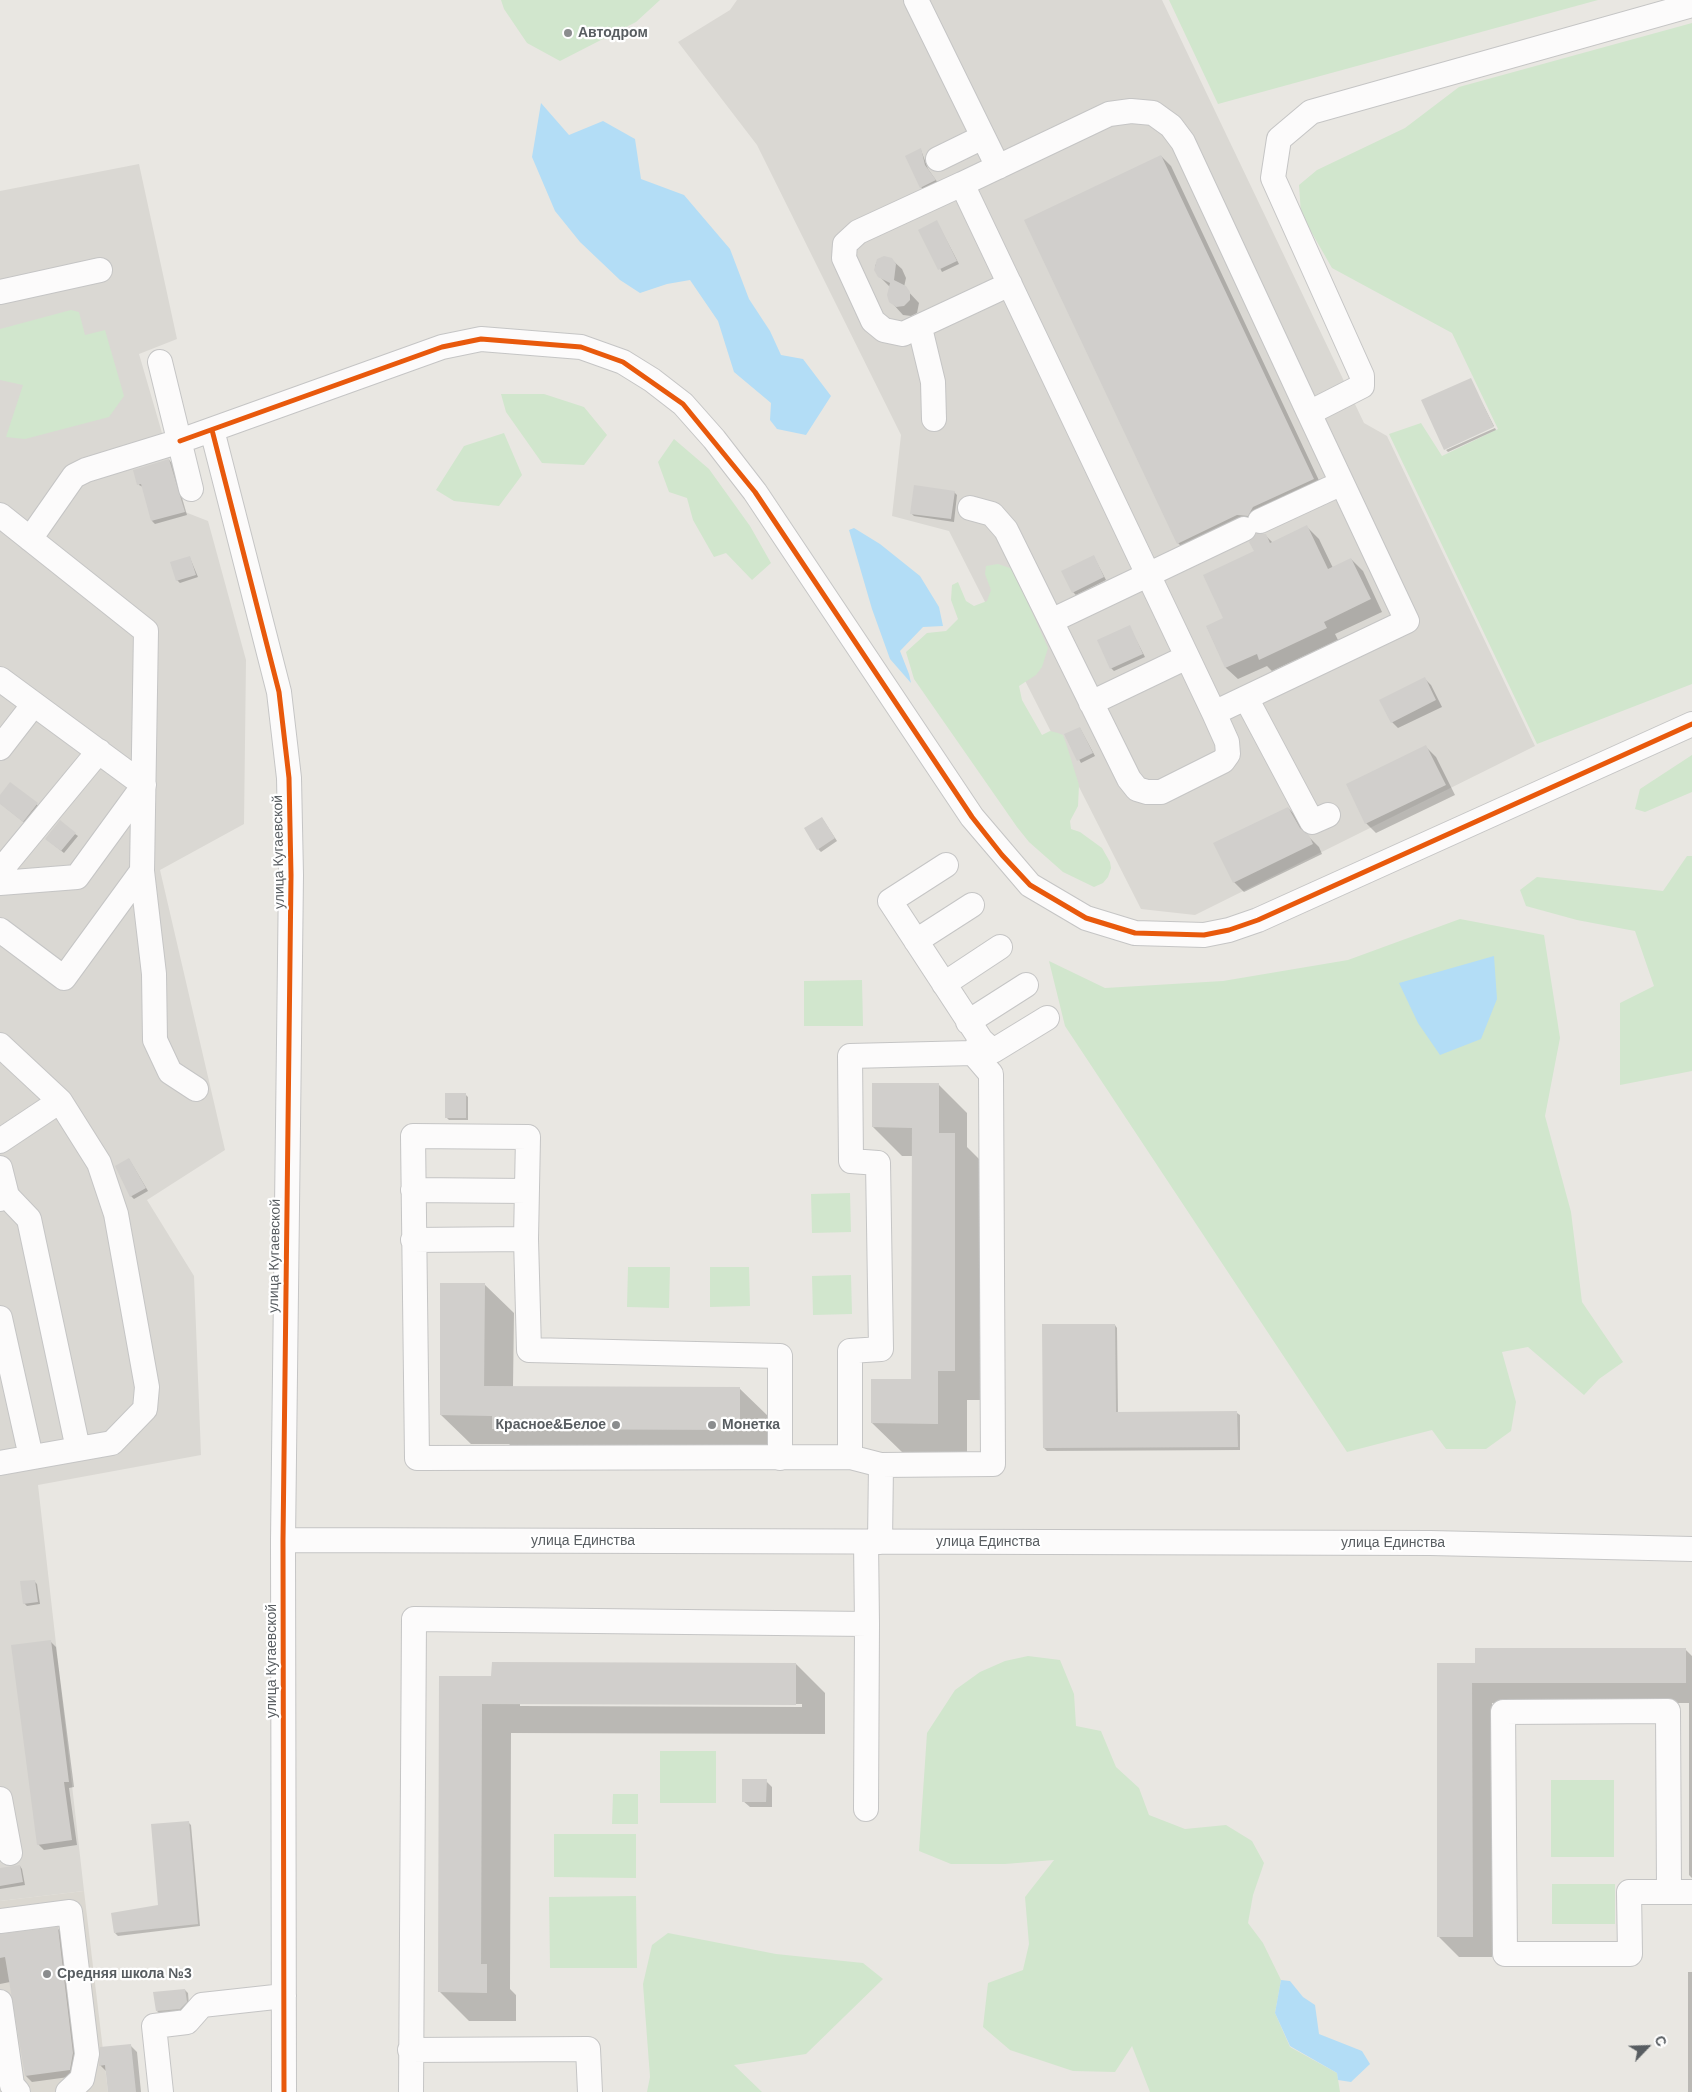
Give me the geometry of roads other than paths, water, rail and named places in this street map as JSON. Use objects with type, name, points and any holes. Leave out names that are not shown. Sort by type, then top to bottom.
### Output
[{"type":"street","points":[[916,0],[998,167]]},
{"type":"street","points":[[1309,413],[1362,386],[1362,376],[1273,178],[1278,139],[1311,112],[1692,5]]},
{"type":"street","points":[[1010,284],[920,328],[903,334],[884,330],[873,320],[844,258],[846,244],[858,232],[1109,114],[1131,111],[1153,113],[1171,126],[1183,142],[1407,622],[1214,713]]},
{"type":"street","points":[[938,159],[984,137]]},
{"type":"street","points":[[962,184],[1214,713],[1227,742],[1228,754],[1223,761],[1161,792],[1147,792],[1136,789],[1129,780],[1006,530],[992,514],[970,508]]},
{"type":"street","points":[[0,292],[100,270]]},
{"type":"street","points":[[920,328],[933,382],[934,419]]},
{"type":"street","points":[[30,540],[74,476],[86,470],[180,441],[442,348],[481,339],[581,347],[623,362],[683,404],[756,492],[972,817],[1002,855],[1030,885],[1086,918],[1135,933],[1204,935],[1229,930],[1258,920],[1692,724]]},
{"type":"street","points":[[160,362],[191,489]]},
{"type":"street","name":"улица Кугаевской","points":[[212,430],[279,692],[289,778],[291,875],[283,1540],[284,2092]]},
{"type":"street","points":[[1052,621],[1342,482]]},
{"type":"street","points":[[0,515],[146,631],[142,871],[154,974],[155,1040],[170,1072],[196,1089]]},
{"type":"street","points":[[1091,703],[1187,657]]},
{"type":"street","points":[[0,679],[144,785]]},
{"type":"street","points":[[1246,698],[1312,822],[1328,815]]},
{"type":"street","points":[[0,748],[34,704]]},
{"type":"street","points":[[0,871],[99,751]]},
{"type":"street","points":[[0,883],[77,877],[144,785]]},
{"type":"street","points":[[780,1458],[780,1356],[529,1350],[526,1239],[528,1137],[413,1136],[417,1458],[780,1458],[850,1457],[881,1465],[993,1464],[991,1074],[944,984],[890,901],[946,865]]},
{"type":"street","points":[[0,930],[64,978],[142,871]]},
{"type":"street","points":[[916,941],[972,905]]},
{"type":"street","points":[[944,984],[1000,947]]},
{"type":"street","points":[[850,1457],[850,1351],[880,1349],[878,1163],[851,1161],[850,1056],[974,1039],[1026,986]]},
{"type":"street","points":[[974,1039],[994,1051],[1046,1018]]},
{"type":"street","points":[[0,1045],[60,1101],[99,1163],[116,1214],[147,1387],[145,1409],[112,1443],[0,1463]]},
{"type":"street","points":[[0,1141],[60,1101]]},
{"type":"street","points":[[0,1168],[3,1198],[29,1219],[78,1449]]},
{"type":"street","points":[[413,1190],[527,1191]]},
{"type":"street","points":[[413,1240],[526,1239]]},
{"type":"street","points":[[0,1318],[31,1457]]},
{"type":"street","points":[[866,1810],[866,1624],[881,1465]]},
{"type":"street","name":"улица Единства","points":[[283,1540],[1430,1543],[1692,1549]]},
{"type":"street","points":[[411,2092],[414,1619],[866,1624]]},
{"type":"street","points":[[1668,1711],[1680,1892],[1629,1892],[1630,1954],[1504,1954],[1503,1712],[1668,1711]]},
{"type":"street","points":[[0,1799],[10,1853]]},
{"type":"street","points":[[0,1922],[70,1912],[87,2054],[82,2080],[68,2092]]},
{"type":"street","points":[[161,2092],[154,2026],[187,2022],[202,2005],[284,1996]]},
{"type":"street","points":[[0,2002],[12,2085],[18,2092]]},
{"type":"street","points":[[410,2050],[588,2049],[590,2092]]},
{"type":"water","points":[[541,103],[569,135],[603,121],[635,139],[641,179],[684,195],[730,249],[749,299],[770,331],[781,355],[803,359],[831,396],[806,435],[777,429],[770,420],[771,403],[734,372],[718,321],[690,280],[667,284],[640,293],[620,280],[580,242],[555,211],[532,157]]},
{"type":"water","points":[[854,528],[880,544],[920,576],[939,607],[943,626],[923,627],[900,651],[911,683],[890,659],[872,609],[849,530]]},
{"type":"water","points":[[1494,956],[1497,999],[1481,1039],[1440,1055],[1418,1023],[1399,983]]},
{"type":"water","points":[[1281,1980],[1290,1981],[1303,1997],[1315,2005],[1319,2034],[1362,2051],[1370,2064],[1351,2082],[1338,2080],[1337,2073],[1290,2046],[1275,2013]]},
{"type":"place","name":"Автодром","points":[[568,33]]},
{"type":"place","name":"Красное&Белое","points":[[616,1425]]},
{"type":"place","name":"Монетка","points":[[712,1425]]},
{"type":"place","name":"Средняя школа №3","points":[[47,1974]]}]
